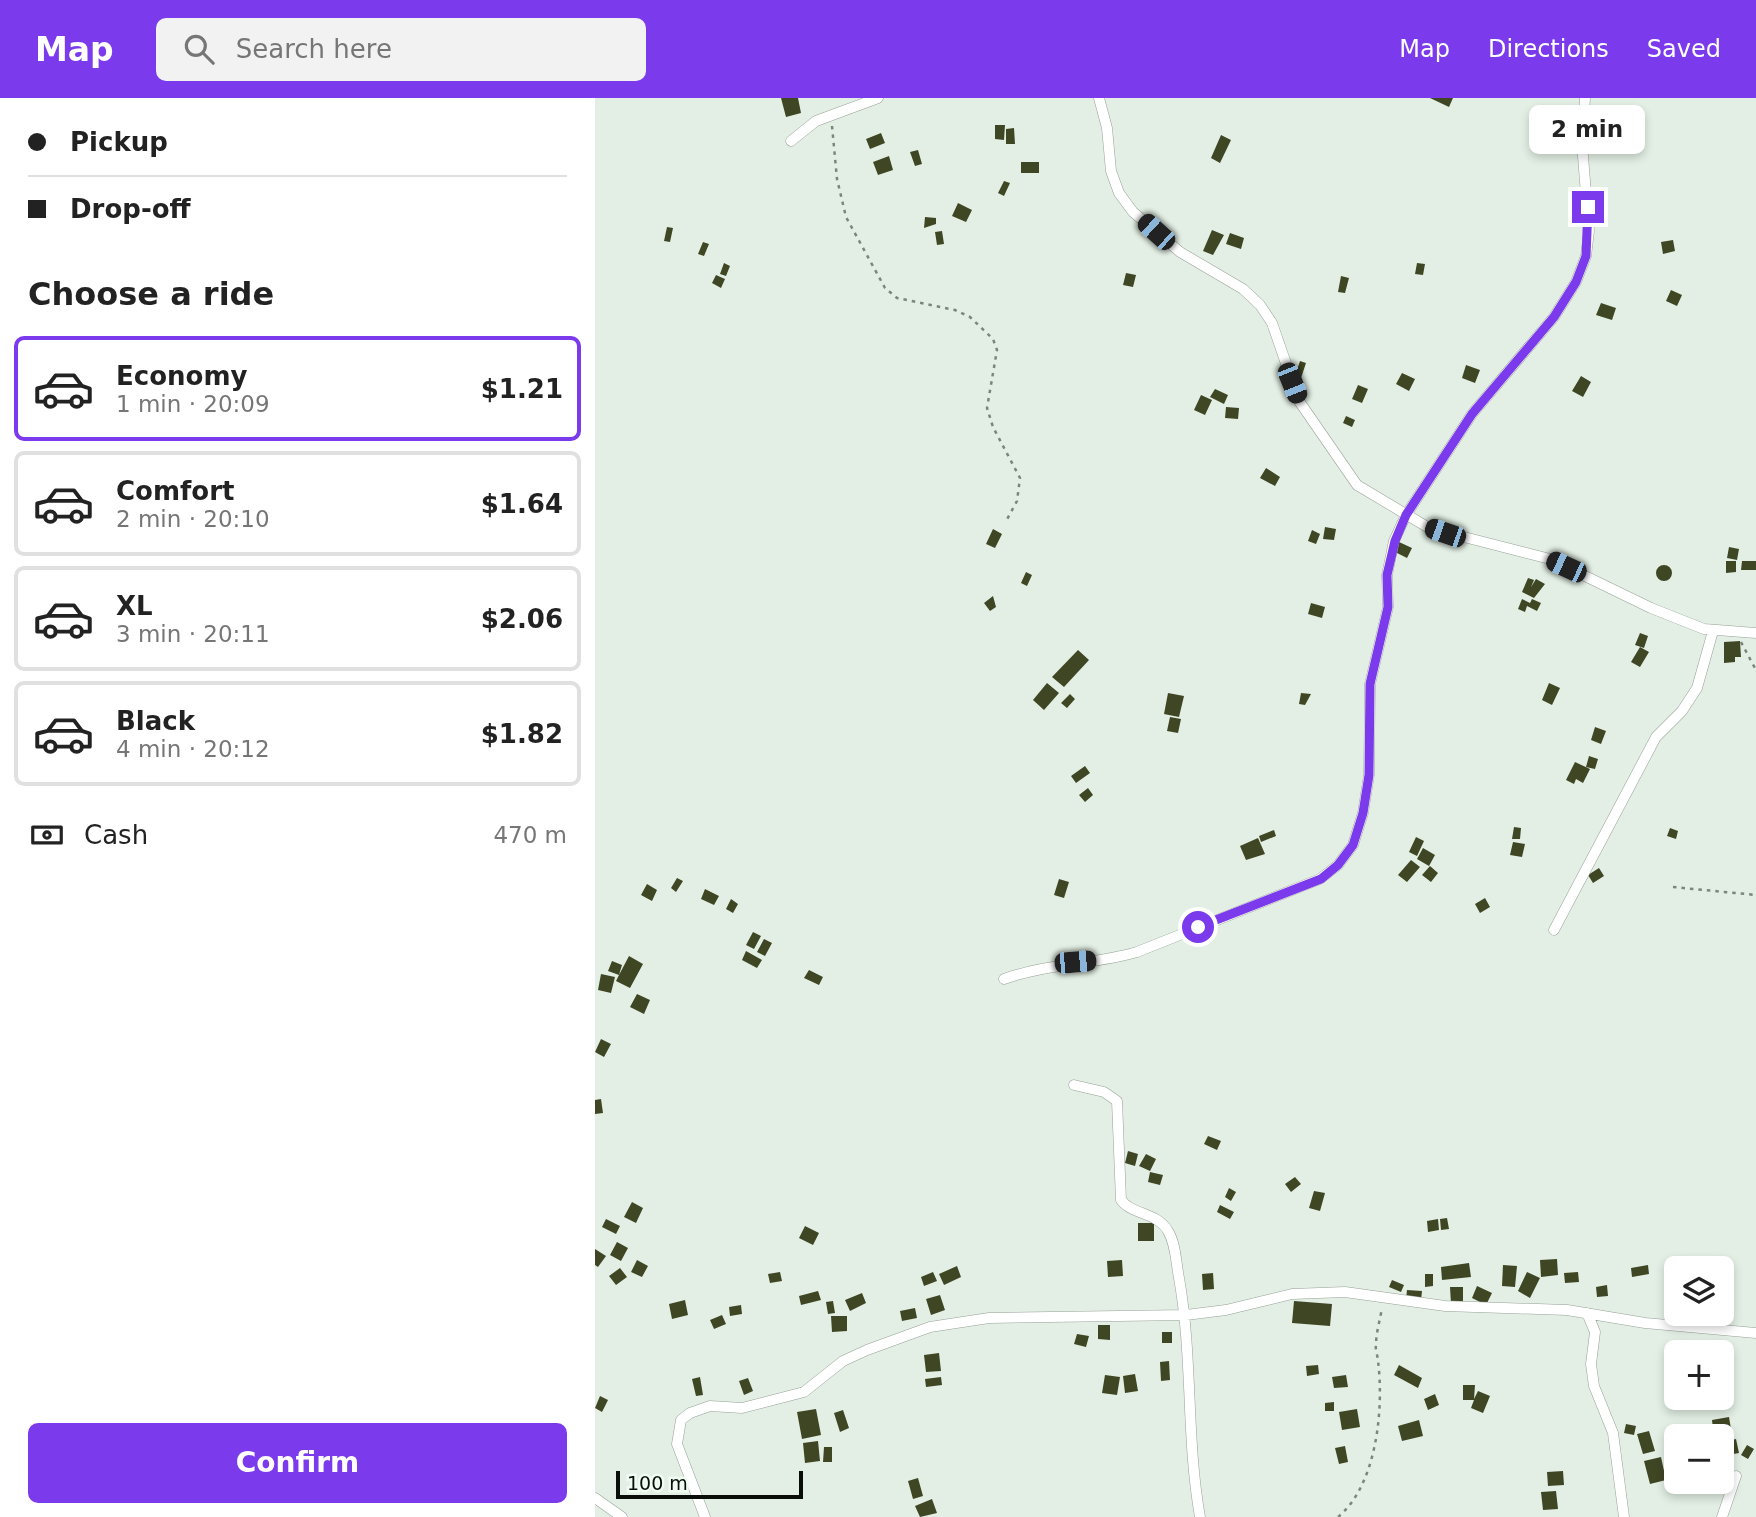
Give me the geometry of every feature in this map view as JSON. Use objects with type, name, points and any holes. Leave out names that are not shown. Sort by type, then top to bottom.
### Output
[{"type":"street","points":[[790,141],[816,121],[878,98]]},
{"type":"street","points":[[1099,98],[1107,128],[1111,171],[1119,193],[1133,212],[1180,252],[1252,295],[1272,323],[1299,401],[1357,485],[1406,515],[1445,533],[1550,559],[1661,612],[1713,631],[1756,633]]},
{"type":"street","points":[[1004,979],[1035,968],[1112,959],[1136,952],[1321,879],[1338,865],[1353,845],[1363,813],[1369,775],[1370,684],[1388,607],[1387,575],[1390,559],[1406,515],[1472,414],[1554,317],[1576,282],[1586,256],[1589,231],[1582,144],[1585,98]]},
{"type":"street","points":[[1554,930],[1656,737],[1682,711],[1697,688],[1713,631]]},
{"type":"street","points":[[1074,1085],[1104,1092],[1117,1101],[1121,1200],[1124,1204],[1156,1217],[1170,1234],[1186,1315],[1193,1485],[1200,1517]]},
{"type":"street","points":[[705,1517],[677,1444],[681,1420],[699,1409],[716,1406],[742,1408],[804,1392],[850,1358],[930,1327],[989,1318],[1186,1315],[1226,1310],[1292,1294],[1345,1292],[1445,1306],[1587,1313],[1645,1323],[1756,1334]]},
{"type":"street","points":[[1587,1313],[1595,1332],[1591,1364],[1594,1386],[1613,1433],[1624,1517]]},
{"type":"street","points":[[1723,1517],[1736,1476]]},
{"type":"street","points":[[595,1498],[622,1517]]},
{"type":"path","points":[[831,116],[837,179],[843,209],[885,288],[897,298],[955,310],[970,317],[993,340],[997,350],[987,408],[1004,449],[1020,478],[1017,501],[1005,523]]},
{"type":"path","points":[[1738,632],[1744,652],[1756,670]]},
{"type":"path","points":[[1672,887],[1756,895]]},
{"type":"path","points":[[1338,1517],[1347,1510],[1364,1482],[1378,1437],[1378,1362],[1375,1347],[1384,1296]]},
{"type":"building","points":[[781,98],[798,98],[801,113],[786,117]]},
{"type":"building","points":[[1430,98],[1453,98],[1449,107]]},
{"type":"building","points":[[995,125],[1005,125],[1004,140],[995,139]]},
{"type":"building","points":[[1014,128],[1015,144],[1006,144],[1006,129]]},
{"type":"building","points":[[881,133],[885,143],[870,149],[866,139]]},
{"type":"building","points":[[1221,135],[1231,140],[1220,163],[1211,158]]},
{"type":"building","points":[[918,150],[922,164],[915,166],[910,152]]},
{"type":"building","points":[[889,156],[893,170],[878,175],[873,162]]},
{"type":"building","points":[[1021,162],[1039,162],[1039,173],[1021,173]]},
{"type":"building","points":[[1004,181],[1010,183],[1004,196],[998,193]]},
{"type":"building","points":[[958,203],[972,210],[966,222],[952,216]]},
{"type":"building","points":[[925,217],[936,218],[936,224],[924,228]]},
{"type":"building","points":[[667,227],[673,228],[670,242],[664,241]]},
{"type":"building","points":[[1212,230],[1224,235],[1213,255],[1203,251]]},
{"type":"building","points":[[942,231],[944,244],[937,245],[935,232]]},
{"type":"building","points":[[1230,233],[1244,238],[1241,249],[1226,244]]},
{"type":"building","points":[[1673,240],[1675,251],[1663,254],[1661,242]]},
{"type":"building","points":[[703,242],[709,244],[704,256],[698,254]]},
{"type":"building","points":[[724,263],[730,266],[726,276],[720,274]]},
{"type":"building","points":[[1417,263],[1425,264],[1423,275],[1415,274]]},
{"type":"building","points":[[1126,273],[1136,275],[1133,287],[1123,285]]},
{"type":"building","points":[[716,275],[725,279],[721,288],[712,283]]},
{"type":"building","points":[[1341,276],[1349,278],[1345,293],[1338,292]]},
{"type":"building","points":[[1671,290],[1682,295],[1677,306],[1666,301]]},
{"type":"building","points":[[1601,303],[1616,308],[1612,320],[1596,315]]},
{"type":"building","points":[[1300,361],[1306,363],[1301,378],[1295,376]]},
{"type":"building","points":[[1466,365],[1480,370],[1475,383],[1462,378]]},
{"type":"building","points":[[1402,373],[1415,379],[1409,391],[1396,384]]},
{"type":"building","points":[[1581,376],[1591,382],[1583,397],[1572,391]]},
{"type":"building","points":[[1358,385],[1368,389],[1362,403],[1352,399]]},
{"type":"building","points":[[1215,389],[1228,395],[1224,404],[1210,397]]},
{"type":"building","points":[[1201,395],[1212,400],[1205,415],[1194,410]]},
{"type":"building","points":[[1226,407],[1239,408],[1238,419],[1225,418]]},
{"type":"building","points":[[1346,416],[1355,420],[1352,427],[1343,423]]},
{"type":"building","points":[[1266,468],[1280,477],[1275,486],[1260,478]]},
{"type":"building","points":[[1325,527],[1336,529],[1334,540],[1323,539]]},
{"type":"building","points":[[993,529],[1002,534],[995,548],[986,544]]},
{"type":"building","points":[[1312,530],[1320,534],[1316,544],[1308,541]]},
{"type":"building","points":[[1399,542],[1412,548],[1407,558],[1395,552]]},
{"type":"building","points":[[1729,547],[1739,549],[1737,560],[1727,558]]},
{"type":"building","points":[[1726,561],[1736,561],[1736,572],[1726,573]]},
{"type":"building","points":[[1742,561],[1756,561],[1756,570],[1741,570]]},
{"type":"building","points":[[1664,565],[1670,567],[1670,579],[1664,581],[1658,579],[1656,573],[1658,567]]},
{"type":"building","points":[[1026,572],[1032,575],[1027,586],[1021,583]]},
{"type":"building","points":[[1528,578],[1534,580],[1531,587],[1536,579],[1545,584],[1534,598],[1522,592]]},
{"type":"building","points":[[993,596],[996,607],[990,611],[984,603]]},
{"type":"building","points":[[1522,599],[1530,603],[1532,599],[1541,603],[1537,611],[1527,606],[1525,612],[1518,609]]},
{"type":"building","points":[[1311,603],[1325,607],[1322,618],[1308,614]]},
{"type":"building","points":[[1640,633],[1648,636],[1644,648],[1635,645]]},
{"type":"building","points":[[1740,641],[1741,657],[1735,657],[1735,662],[1724,663],[1724,642]]},
{"type":"building","points":[[1640,647],[1649,652],[1640,667],[1631,662]]},
{"type":"building","points":[[1078,650],[1089,660],[1064,687],[1052,677]]},
{"type":"building","points":[[1047,683],[1059,693],[1044,710],[1033,700]]},
{"type":"building","points":[[1549,683],[1560,688],[1552,705],[1542,700]]},
{"type":"building","points":[[1168,693],[1184,696],[1179,717],[1164,714]]},
{"type":"building","points":[[1301,693],[1311,694],[1305,705],[1299,704]]},
{"type":"building","points":[[1070,694],[1075,699],[1067,708],[1061,703]]},
{"type":"building","points":[[1170,717],[1181,719],[1178,733],[1167,731]]},
{"type":"building","points":[[1595,727],[1606,731],[1601,744],[1591,740]]},
{"type":"building","points":[[1589,756],[1598,759],[1595,769],[1586,767]]},
{"type":"building","points":[[1575,762],[1590,769],[1583,783],[1576,779],[1574,784],[1566,780]]},
{"type":"building","points":[[1085,766],[1090,773],[1076,783],[1071,776]]},
{"type":"building","points":[[1088,788],[1093,795],[1085,802],[1079,795]]},
{"type":"building","points":[[1514,827],[1521,828],[1520,839],[1512,839]]},
{"type":"building","points":[[1670,828],[1678,831],[1676,839],[1667,836]]},
{"type":"building","points":[[1274,830],[1276,836],[1261,842],[1259,836]]},
{"type":"building","points":[[1416,837],[1424,841],[1417,856],[1409,852]]},
{"type":"building","points":[[1258,838],[1265,854],[1246,860],[1240,846]]},
{"type":"building","points":[[1513,842],[1525,844],[1522,857],[1510,855]]},
{"type":"building","points":[[1423,848],[1435,855],[1429,866],[1417,859]]},
{"type":"building","points":[[1411,860],[1420,867],[1407,882],[1398,875]]},
{"type":"building","points":[[1430,866],[1438,873],[1431,882],[1422,875]]},
{"type":"building","points":[[1599,868],[1604,876],[1593,883],[1588,875]]},
{"type":"building","points":[[677,878],[683,881],[676,892],[671,888]]},
{"type":"building","points":[[1059,879],[1069,882],[1064,898],[1054,895]]},
{"type":"building","points":[[647,884],[657,890],[652,901],[641,895]]},
{"type":"building","points":[[705,889],[719,896],[714,905],[701,899]]},
{"type":"building","points":[[1485,898],[1490,907],[1480,913],[1475,904]]},
{"type":"building","points":[[731,899],[738,904],[733,913],[726,909]]},
{"type":"building","points":[[753,932],[761,936],[754,949],[746,945]]},
{"type":"building","points":[[764,939],[772,943],[765,956],[757,952]]},
{"type":"building","points":[[746,951],[762,960],[757,968],[742,960]]},
{"type":"building","points":[[629,956],[643,964],[630,988],[616,981]]},
{"type":"building","points":[[612,961],[622,965],[619,975],[608,971]]},
{"type":"building","points":[[809,970],[823,977],[819,985],[804,978]]},
{"type":"building","points":[[601,974],[615,977],[611,993],[598,990]]},
{"type":"building","points":[[637,994],[650,1000],[644,1014],[630,1007]]},
{"type":"building","points":[[601,1039],[611,1044],[604,1057],[595,1052]]},
{"type":"building","points":[[601,1099],[603,1113],[595,1114],[595,1100]]},
{"type":"building","points":[[1208,1136],[1221,1141],[1217,1150],[1204,1144]]},
{"type":"building","points":[[1128,1151],[1138,1154],[1135,1166],[1125,1163]]},
{"type":"building","points":[[1146,1154],[1156,1159],[1150,1171],[1139,1166]]},
{"type":"building","points":[[1150,1172],[1163,1175],[1160,1185],[1148,1182]]},
{"type":"building","points":[[1295,1177],[1301,1184],[1291,1192],[1285,1184]]},
{"type":"building","points":[[1229,1188],[1236,1192],[1231,1201],[1225,1197]]},
{"type":"building","points":[[1314,1191],[1325,1193],[1320,1211],[1309,1208]]},
{"type":"building","points":[[632,1202],[643,1208],[636,1223],[624,1217]]},
{"type":"building","points":[[1220,1205],[1234,1212],[1230,1219],[1217,1212]]},
{"type":"building","points":[[1447,1218],[1449,1229],[1441,1230],[1440,1219]]},
{"type":"building","points":[[606,1219],[620,1226],[616,1234],[602,1227]]},
{"type":"building","points":[[1438,1219],[1439,1230],[1428,1232],[1427,1221]]},
{"type":"building","points":[[1138,1223],[1154,1223],[1154,1241],[1138,1241]]},
{"type":"building","points":[[805,1226],[819,1233],[813,1245],[799,1238]]},
{"type":"building","points":[[617,1242],[628,1248],[621,1261],[610,1255]]},
{"type":"building","points":[[595,1249],[606,1256],[598,1267],[595,1265]]},
{"type":"building","points":[[1557,1259],[1558,1275],[1541,1277],[1540,1260]]},
{"type":"building","points":[[637,1260],[648,1266],[642,1277],[631,1272]]},
{"type":"building","points":[[1122,1260],[1123,1276],[1108,1277],[1107,1261]]},
{"type":"building","points":[[1469,1263],[1471,1277],[1442,1280],[1441,1267]]},
{"type":"building","points":[[1503,1265],[1517,1266],[1515,1287],[1502,1286]]},
{"type":"building","points":[[1648,1265],[1649,1274],[1632,1277],[1631,1268]]},
{"type":"building","points":[[957,1266],[961,1277],[944,1285],[939,1274]]},
{"type":"building","points":[[620,1268],[627,1277],[616,1285],[609,1276]]},
{"type":"building","points":[[780,1272],[782,1281],[770,1283],[768,1274]]},
{"type":"building","points":[[933,1272],[937,1281],[924,1286],[921,1277]]},
{"type":"building","points":[[1527,1272],[1540,1278],[1530,1298],[1518,1291]]},
{"type":"building","points":[[1578,1272],[1579,1282],[1565,1283],[1564,1273]]},
{"type":"building","points":[[1213,1273],[1214,1289],[1203,1290],[1202,1274]]},
{"type":"building","points":[[1425,1274],[1433,1274],[1433,1286],[1425,1287]]},
{"type":"building","points":[[1392,1280],[1404,1285],[1401,1292],[1389,1287]]},
{"type":"building","points":[[1607,1285],[1608,1296],[1597,1297],[1596,1287]]},
{"type":"building","points":[[1477,1286],[1492,1293],[1486,1305],[1472,1298]]},
{"type":"building","points":[[1450,1287],[1463,1287],[1463,1304],[1451,1304]]},
{"type":"building","points":[[1407,1290],[1422,1291],[1421,1301],[1406,1299]]},
{"type":"building","points":[[818,1291],[821,1300],[801,1305],[799,1296]]},
{"type":"building","points":[[862,1293],[866,1303],[850,1311],[845,1300]]},
{"type":"building","points":[[940,1295],[945,1310],[931,1315],[926,1299]]},
{"type":"building","points":[[685,1300],[688,1315],[672,1319],[669,1304]]},
{"type":"building","points":[[833,1301],[835,1313],[828,1314],[826,1302]]},
{"type":"building","points":[[1294,1301],[1332,1304],[1330,1326],[1292,1323]]},
{"type":"building","points":[[741,1305],[742,1314],[730,1316],[729,1307]]},
{"type":"building","points":[[915,1308],[917,1318],[902,1321],[900,1311]]},
{"type":"building","points":[[722,1315],[726,1324],[714,1329],[710,1320]]},
{"type":"building","points":[[831,1316],[847,1316],[847,1331],[832,1332]]},
{"type":"building","points":[[1098,1325],[1110,1325],[1110,1340],[1098,1339]]},
{"type":"building","points":[[1162,1332],[1172,1332],[1172,1343],[1162,1343]]},
{"type":"building","points":[[1077,1334],[1089,1336],[1086,1347],[1074,1344]]},
{"type":"building","points":[[939,1353],[941,1371],[926,1372],[924,1355]]},
{"type":"building","points":[[1169,1361],[1170,1380],[1161,1381],[1160,1362]]},
{"type":"building","points":[[1318,1365],[1319,1374],[1307,1376],[1306,1366]]},
{"type":"building","points":[[1399,1365],[1422,1378],[1418,1388],[1394,1375]]},
{"type":"building","points":[[1135,1374],[1138,1391],[1125,1393],[1123,1376]]},
{"type":"building","points":[[1105,1375],[1120,1377],[1117,1395],[1102,1393]]},
{"type":"building","points":[[1346,1375],[1348,1387],[1334,1388],[1332,1377]]},
{"type":"building","points":[[700,1377],[703,1395],[696,1396],[692,1379]]},
{"type":"building","points":[[941,1377],[942,1385],[926,1387],[925,1379]]},
{"type":"building","points":[[748,1378],[753,1391],[744,1395],[739,1381]]},
{"type":"building","points":[[1463,1385],[1475,1385],[1474,1399],[1478,1391],[1490,1396],[1483,1413],[1471,1408],[1474,1400],[1463,1400]]},
{"type":"building","points":[[1435,1394],[1439,1405],[1428,1410],[1424,1399]]},
{"type":"building","points":[[600,1396],[608,1400],[602,1412],[595,1408]]},
{"type":"building","points":[[1334,1402],[1334,1411],[1325,1411],[1325,1403]]},
{"type":"building","points":[[816,1409],[821,1435],[802,1439],[797,1412]]},
{"type":"building","points":[[1357,1409],[1360,1427],[1342,1430],[1339,1412]]},
{"type":"building","points":[[843,1410],[849,1428],[840,1432],[834,1413]]},
{"type":"building","points":[[1729,1417],[1730,1424],[1712,1424],[1712,1420]]},
{"type":"building","points":[[1419,1420],[1423,1436],[1402,1441],[1398,1426]]},
{"type":"building","points":[[1626,1424],[1636,1426],[1634,1435],[1624,1433]]},
{"type":"building","points":[[1649,1431],[1655,1451],[1643,1454],[1637,1434]]},
{"type":"building","points":[[1736,1439],[1739,1453],[1734,1454]]},
{"type":"building","points":[[818,1441],[820,1461],[805,1463],[803,1443]]},
{"type":"building","points":[[1747,1445],[1754,1449],[1748,1459],[1741,1455]]},
{"type":"building","points":[[1345,1446],[1348,1462],[1339,1464],[1335,1448]]},
{"type":"building","points":[[824,1447],[832,1447],[832,1462],[823,1462]]},
{"type":"building","points":[[1661,1457],[1664,1480],[1650,1484],[1644,1461]]},
{"type":"building","points":[[1563,1471],[1564,1485],[1548,1486],[1547,1472]]},
{"type":"building","points":[[918,1478],[923,1496],[913,1499],[908,1481]]},
{"type":"building","points":[[1556,1491],[1558,1509],[1543,1510],[1541,1492]]},
{"type":"building","points":[[932,1499],[937,1513],[920,1517],[915,1506]]},
{"type":"route","points":[[1198,927],[1321,879],[1338,865],[1353,845],[1363,813],[1369,775],[1370,684],[1374,653],[1388,607],[1387,575],[1395,541],[1406,515],[1472,414],[1554,317],[1576,282],[1586,256],[1588,207]]}]
